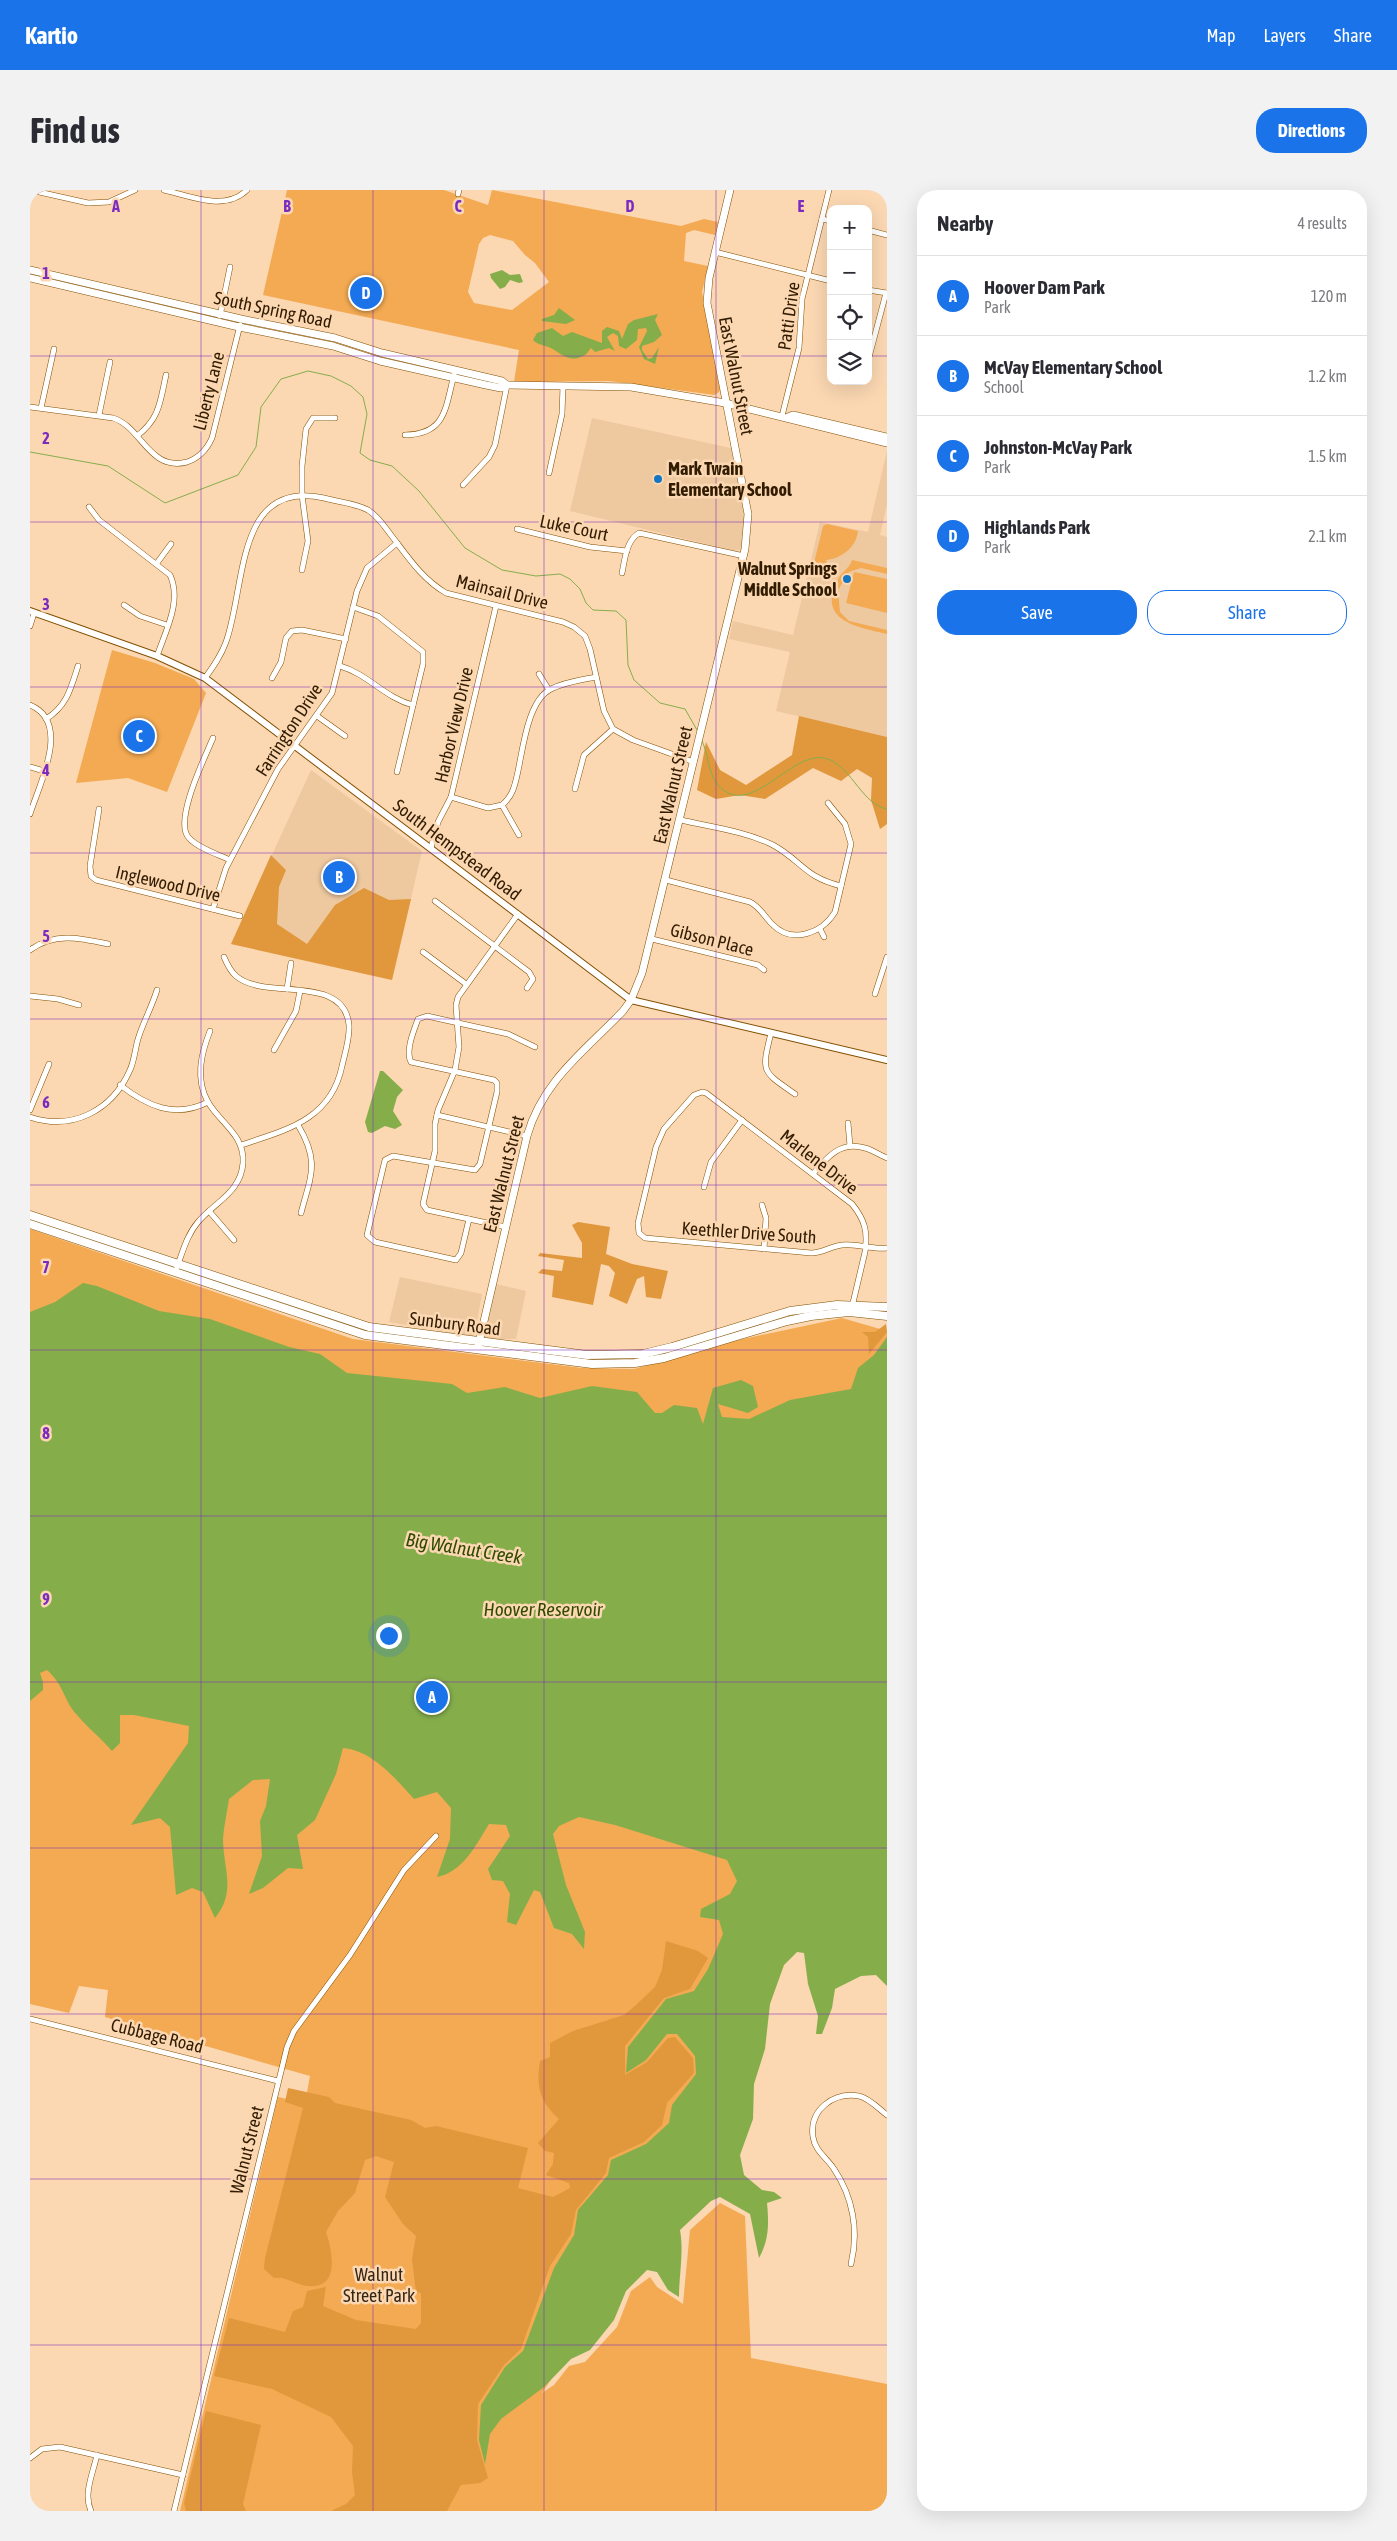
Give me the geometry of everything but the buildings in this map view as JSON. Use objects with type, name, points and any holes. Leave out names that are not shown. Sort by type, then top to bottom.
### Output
[{"type":"main road","name":"East Walnut Street","points":[[478,1346],[527,1136],[536,1111],[550,1086],[623,1011],[631,1000],[640,981],[652,939],[744,556],[748,534],[748,514],[707,303],[708,283],[730,190]]},
{"type":"main road","name":"South Spring Road","points":[[30,270],[240,323],[335,338],[454,374],[502,381],[507,385],[631,387],[725,403],[785,416],[792,420],[887,437]]},
{"type":"main road","name":"South Spring Road","points":[[30,278],[159,304]]},
{"type":"main road","name":"South Spring Road","points":[[828,426],[887,442]]},
{"type":"main road","name":"Sunbury Road","points":[[30,1215],[354,1332],[400,1341],[420,1338],[478,1346],[530,1348],[595,1355],[643,1354],[674,1347],[790,1311],[887,1306]]},
{"type":"main road","points":[[30,1224],[132,1258],[177,1269]]},
{"type":"main road","name":"Sunbury Road","points":[[177,1269],[226,1280],[369,1327],[592,1364],[635,1363],[664,1358],[787,1321],[852,1309],[887,1316]]},
{"type":"street","points":[[30,190],[88,203],[109,202],[132,191]]},
{"type":"street","points":[[164,190],[219,202],[236,199],[247,190]]},
{"type":"street","name":"Patti Drive","points":[[785,416],[799,348],[800,310],[829,190]]},
{"type":"street","points":[[822,219],[827,220]]},
{"type":"street","points":[[872,231],[887,235]]},
{"type":"street","points":[[715,252],[827,280]]},
{"type":"street","points":[[219,318],[230,267]]},
{"type":"street","points":[[872,291],[886,293],[872,346]]},
{"type":"street","name":"Liberty Lane","points":[[30,407],[99,415],[120,420],[137,436],[151,454],[169,462],[191,460],[206,450],[214,433],[240,323]]},
{"type":"street","points":[[41,408],[54,349]]},
{"type":"street","points":[[99,415],[110,362]]},
{"type":"street","points":[[405,435],[422,434],[436,426],[443,415],[454,374]]},
{"type":"street","points":[[137,436],[156,416],[166,376]]},
{"type":"street","points":[[463,485],[489,457],[495,446],[507,385]]},
{"type":"street","points":[[549,473],[562,414],[563,386]]},
{"type":"street","points":[[302,570],[308,541],[302,495],[306,429],[309,417],[335,418]]},
{"type":"street","name":"Mainsail Drive","points":[[204,678],[217,662],[226,642],[250,539],[258,519],[274,502],[302,495],[368,510],[378,518],[418,571],[434,586],[446,593],[564,622],[574,627],[584,636],[606,718],[613,729]]},
{"type":"street","points":[[89,506],[99,520],[170,574],[175,585],[174,605],[157,656]]},
{"type":"street","name":"Luke Court","points":[[517,529],[590,547],[627,551]]},
{"type":"street","points":[[622,573],[632,537],[640,533],[648,533],[744,556]]},
{"type":"street","name":"Farrington Drive","points":[[213,909],[219,887],[230,860],[278,769],[332,693],[353,607],[367,568],[397,543]]},
{"type":"street","points":[[157,563],[171,544]]},
{"type":"street","points":[[124,605],[140,616],[167,625]]},
{"type":"street","name":"Harbor View Drive","points":[[431,848],[438,822],[451,796],[496,606]]},
{"type":"street","points":[[353,607],[378,616],[422,652],[423,664],[397,772]]},
{"type":"street","points":[[30,626],[32,612]]},
{"type":"street","name":"South Hempstead Road","points":[[32,612],[157,656],[204,678],[631,1000],[887,1060]]},
{"type":"street","points":[[272,678],[281,662],[286,638],[292,632],[302,630],[346,639]]},
{"type":"street","points":[[46,719],[63,705],[70,693],[78,666]]},
{"type":"street","points":[[340,666],[356,671],[396,700],[413,705]]},
{"type":"street","points":[[538,674],[549,690]]},
{"type":"street","points":[[451,796],[488,808],[502,805],[512,792],[530,716],[541,696],[549,690],[596,677]]},
{"type":"street","points":[[30,706],[46,719],[52,737],[44,771],[30,814]]},
{"type":"street","points":[[317,716],[345,736]]},
{"type":"street","points":[[575,789],[584,755],[613,729],[633,740],[694,762]]},
{"type":"street","points":[[213,738],[189,801],[183,829],[190,839],[230,860]]},
{"type":"street","points":[[30,767],[44,771]]},
{"type":"street","points":[[666,880],[750,902],[758,906],[771,923],[784,932],[799,935],[820,929],[835,912],[850,852],[850,838],[845,824],[828,803]]},
{"type":"street","points":[[502,805],[519,835]]},
{"type":"street","name":"Inglewood Drive","points":[[99,809],[90,865],[91,876],[102,882],[240,916]]},
{"type":"street","points":[[681,820],[761,840],[784,852],[810,874],[823,881],[841,886]]},
{"type":"street","points":[[435,901],[531,974],[532,981],[527,988]]},
{"type":"street","points":[[506,1227],[427,1210],[423,1206],[432,1164],[437,1114],[455,1070],[459,1047],[456,1006],[466,984],[518,914]]},
{"type":"street","points":[[820,929],[824,937]]},
{"type":"street","points":[[30,948],[52,938],[72,937],[108,944]]},
{"type":"street","name":"Gibson Place","points":[[652,939],[758,965],[764,970]]},
{"type":"street","points":[[424,952],[466,984]]},
{"type":"street","points":[[875,994],[887,956]]},
{"type":"street","points":[[224,957],[229,968],[237,977],[254,985],[300,990],[332,998],[348,1012],[348,1037],[337,1082],[320,1109],[298,1125],[241,1145]]},
{"type":"street","points":[[286,989],[291,963]]},
{"type":"street","points":[[30,1117],[67,1122],[86,1116],[102,1106],[120,1086],[131,1068],[138,1037],[157,990]]},
{"type":"street","points":[[274,1050],[296,1011],[300,990]]},
{"type":"street","points":[[30,996],[58,998],[79,1005]]},
{"type":"street","points":[[469,1219],[461,1253],[456,1260],[375,1242],[368,1238],[367,1232],[383,1164],[388,1157],[470,1170],[478,1168],[489,1127],[497,1083],[455,1070],[414,1063],[409,1056],[417,1022],[420,1016],[456,1022],[508,1034],[535,1047]]},
{"type":"street","points":[[177,1269],[191,1232],[209,1211],[229,1195],[238,1182],[243,1165],[241,1145],[235,1133],[208,1102],[201,1082],[200,1068],[203,1050],[210,1031]]},
{"type":"street","points":[[771,1033],[764,1059],[765,1069],[771,1077],[795,1094]]},
{"type":"street","points":[[30,1110],[49,1064]]},
{"type":"street","points":[[120,1086],[144,1102],[174,1110],[188,1111],[208,1102]]},
{"type":"street","name":"Marlene Drive","points":[[640,1233],[638,1228],[640,1214],[656,1147],[664,1129],[694,1095],[702,1092],[711,1096],[813,1174],[858,1212],[866,1228],[866,1248],[852,1309]]},
{"type":"street","points":[[437,1114],[527,1136]]},
{"type":"street","points":[[704,1187],[711,1162],[742,1120]]},
{"type":"street","points":[[848,1123],[850,1146]]},
{"type":"street","points":[[298,1125],[309,1145],[313,1163],[301,1213]]},
{"type":"street","points":[[813,1174],[834,1151],[850,1146],[867,1148],[887,1158]]},
{"type":"street","points":[[762,1205],[766,1218],[764,1249]]},
{"type":"street","points":[[209,1211],[234,1240]]},
{"type":"street","name":"Keethler Drive South","points":[[640,1233],[646,1238],[818,1253],[843,1245],[887,1248]]},
{"type":"street","name":"Walnut Street","points":[[174,2511],[278,2081],[294,2030],[350,1955],[404,1870],[436,1836]]},
{"type":"street","name":"Cubbage Road","points":[[30,2019],[278,2081]]},
{"type":"street","points":[[851,2264],[855,2246],[855,2227],[848,2196],[834,2168],[817,2148],[813,2137],[814,2124],[819,2111],[827,2102],[838,2096],[860,2096],[887,2115]]},
{"type":"street","points":[[30,2458],[42,2449],[51,2446],[183,2475]]},
{"type":"street","points":[[91,2511],[88,2496],[97,2456]]},
{"type":"shaded area","name":"Mark Twain Elementary School","points":[[592,418],[731,448],[744,513],[745,527],[741,549],[735,551],[570,511]]},
{"type":"shaded area","name":"Walnut Springs Middle School","points":[[887,451],[887,505],[880,535],[887,537],[887,737],[776,711],[790,652],[729,639],[733,621],[793,635],[820,522],[868,532]]},
{"type":"shaded area","points":[[799,716],[887,737],[887,824],[880,829],[871,800],[872,778],[857,769],[841,781],[813,768],[765,799],[740,795],[716,799],[697,790],[706,742],[720,770],[746,785],[792,755]]},
{"type":"shaded area","points":[[311,770],[422,851],[392,980],[231,944]]},
{"type":"shaded area","points":[[271,855],[286,870],[279,887],[277,924],[307,944],[335,905],[364,888],[389,900],[411,899],[392,980],[231,944]]},
{"type":"shaded area","points":[[578,1222],[610,1227],[606,1254],[632,1264],[668,1271],[661,1299],[646,1297],[644,1276],[637,1279],[627,1304],[609,1296],[615,1273],[609,1266],[601,1264],[593,1305],[552,1297],[554,1276],[538,1273],[542,1269],[562,1271],[564,1260],[538,1256],[540,1253],[582,1258],[582,1243],[572,1225]]},
{"type":"shaded area","points":[[400,1277],[482,1294],[474,1337],[389,1322]]},
{"type":"shaded area","points":[[496,1284],[526,1291],[516,1339],[484,1339]]},
{"type":"shaded area","points":[[886,1324],[887,1332],[869,1354],[868,1337],[862,1332],[875,1332]]},
{"type":"shaded area","points":[[666,1941],[698,1951],[708,1958],[690,1989],[664,1998],[625,2046],[625,2075],[647,2062],[668,2038],[675,2037],[693,2058],[694,2073],[667,2103],[662,2125],[644,2142],[609,2158],[606,2173],[576,2210],[571,2234],[550,2266],[521,2349],[504,2365],[478,2404],[477,2440],[488,2478],[480,2483],[461,2485],[447,2511],[331,2511],[346,2504],[355,2495],[352,2472],[353,2446],[331,2417],[272,2389],[214,2376],[229,2318],[285,2332],[293,2311],[303,2307],[307,2291],[326,2287],[323,2306],[356,2320],[416,2329],[421,2323],[421,2293],[416,2292],[412,2259],[416,2236],[403,2224],[385,2197],[394,2162],[376,2156],[365,2160],[355,2193],[338,2211],[326,2232],[332,2258],[332,2267],[326,2281],[318,2285],[308,2286],[283,2278],[274,2278],[264,2269],[265,2258],[303,2108],[285,2102],[288,2088],[329,2097],[335,2103],[411,2120],[425,2128],[436,2126],[528,2148],[518,2188],[553,2197],[570,2188],[569,2183],[546,2175],[553,2164],[554,2153],[545,2151],[538,2143],[559,2119],[547,2106],[540,2093],[538,2078],[540,2061],[550,2057],[550,2043],[573,2031],[624,2015],[655,1987],[662,1970]]},
{"type":"shaded area","points":[[206,2411],[261,2425],[243,2504],[246,2511],[186,2511],[184,2503]]},
{"type":"green space","points":[[287,190],[444,190],[488,205],[492,190],[681,226],[704,219],[718,222],[715,235],[694,230],[686,233],[684,261],[708,266],[702,292],[720,391],[715,395],[609,381],[514,382],[519,350],[263,295]],"holes":[[[490,235],[513,241],[535,263],[549,282],[512,310],[474,303],[468,292],[479,244],[483,238]]]},
{"type":"green space","points":[[827,524],[858,531],[854,543],[847,552],[825,560],[827,561],[823,578],[811,575],[823,526]]},
{"type":"green space","points":[[852,560],[887,568],[887,574],[861,568],[849,572],[838,590],[840,612],[849,621],[887,630],[887,634],[865,629],[844,620],[832,606],[832,595],[837,581]]},
{"type":"green space","points":[[854,572],[887,579],[887,613],[846,603]]},
{"type":"green space","points":[[112,650],[155,663],[194,679],[206,693],[167,792],[128,778],[76,783]]},
{"type":"green space","name":"Walnut Street Park","points":[[30,1229],[353,1339],[582,1368],[634,1369],[729,1342],[842,1318],[887,1331],[887,1461],[706,2147],[542,2393],[554,2385],[569,2366],[585,2362],[617,2327],[631,2291],[650,2277],[657,2287],[683,2304],[690,2230],[720,2203],[745,2216],[751,2358],[887,2384],[887,2511],[180,2511],[278,2097],[305,2103],[310,2076],[105,2017],[108,1990],[79,1986],[69,2013],[30,2004]]},
{"type":"water","points":[[502,270],[510,275],[520,274],[523,282],[519,283],[510,280],[505,287],[500,289],[490,274]]},
{"type":"water","points":[[559,308],[575,320],[566,324],[542,321],[542,319],[554,315]]},
{"type":"water","points":[[658,314],[655,320],[662,335],[654,342],[642,346],[642,350],[648,359],[652,358],[659,347],[655,364],[644,359],[639,347],[647,331],[646,328],[638,329],[637,340],[626,349],[619,346],[618,336],[613,333],[607,337],[615,351],[609,348],[595,352],[591,348],[586,354],[574,359],[566,357],[533,340],[537,333],[552,328],[563,336],[572,332],[602,343],[602,331],[607,327],[619,331],[622,339],[628,324],[634,320]]},
{"type":"water","points":[[380,1071],[383,1071],[403,1090],[397,1097],[393,1111],[402,1125],[395,1129],[385,1126],[372,1133],[368,1132],[365,1122]]},
{"type":"water","name":"Hoover Reservoir","points":[[83,1283],[97,1286],[159,1311],[210,1319],[289,1347],[320,1354],[347,1373],[452,1384],[467,1393],[505,1387],[540,1398],[592,1386],[637,1392],[655,1413],[662,1413],[674,1405],[697,1408],[703,1424],[713,1388],[741,1380],[753,1386],[758,1407],[748,1413],[718,1404],[722,1417],[749,1419],[790,1400],[851,1389],[858,1368],[874,1355],[887,1337],[887,1986],[876,1975],[861,1976],[835,1989],[832,2008],[822,2034],[816,2034],[818,2016],[808,1984],[804,1953],[797,1952],[784,1965],[770,2004],[765,2049],[754,2084],[753,2119],[740,2155],[744,2175],[762,2190],[774,2192],[782,2198],[767,2203],[768,2232],[759,2258],[750,2214],[720,2197],[711,2201],[680,2230],[679,2297],[668,2290],[657,2272],[647,2270],[626,2291],[614,2320],[590,2350],[571,2359],[544,2387],[501,2419],[490,2434],[485,2464],[479,2440],[481,2405],[505,2367],[523,2351],[554,2268],[574,2235],[578,2210],[608,2175],[611,2160],[646,2144],[669,2123],[672,2105],[696,2074],[695,2056],[677,2034],[667,2034],[646,2060],[626,2073],[628,2047],[666,1999],[694,1991],[708,1969],[723,1934],[719,1920],[700,1917],[701,1909],[730,1894],[737,1881],[727,1860],[615,1825],[579,1817],[559,1826],[553,1834],[566,1885],[585,1932],[584,1949],[572,1934],[554,1928],[540,1892],[534,1890],[516,1925],[507,1922],[510,1894],[503,1881],[492,1880],[488,1869],[510,1836],[506,1825],[489,1824],[474,1849],[461,1864],[454,1870],[437,1877],[450,1839],[451,1808],[437,1792],[414,1799],[383,1767],[364,1754],[343,1748],[336,1774],[315,1820],[297,1835],[303,1869],[288,1868],[263,1888],[249,1894],[262,1856],[260,1821],[266,1806],[270,1779],[253,1780],[229,1799],[223,1838],[227,1889],[222,1908],[215,1918],[203,1892],[192,1888],[176,1895],[170,1827],[160,1818],[131,1825],[188,1743],[189,1726],[134,1715],[120,1715],[120,1743],[112,1751],[81,1720],[73,1710],[57,1681],[47,1670],[40,1673],[43,1690],[30,1701],[30,1312],[55,1302]]},
{"type":"waterway","points":[[30,452],[108,466],[165,503],[238,475],[256,447],[261,407],[281,379],[308,371],[331,376],[351,386],[363,397],[367,414],[360,453],[370,460],[392,466],[419,491],[465,548],[502,570],[536,576],[560,574],[570,579],[580,589],[586,603],[593,610],[616,611],[626,620],[628,665],[634,680],[660,703],[685,709],[697,730]]},
{"type":"waterway","points":[[701,739],[714,780],[731,794],[744,795],[759,789],[802,762],[816,758],[830,760],[838,765],[871,801],[887,809]]},
{"type":"place","name":"Highlands Park","points":[[366,293]]},
{"type":"place","name":"Mark Twain Elementary School","points":[[658,479]]},
{"type":"place","name":"Walnut Springs Middle School","points":[[847,579]]},
{"type":"place","name":"Johnston-McVay Park","points":[[139,736]]},
{"type":"place","name":"McVay Elementary School","points":[[339,877]]},
{"type":"place","name":"Hoover Dam Park","points":[[432,1697]]},
{"type":"water label","name":"Big Walnut Creek","points":[[464,1548]]}]
